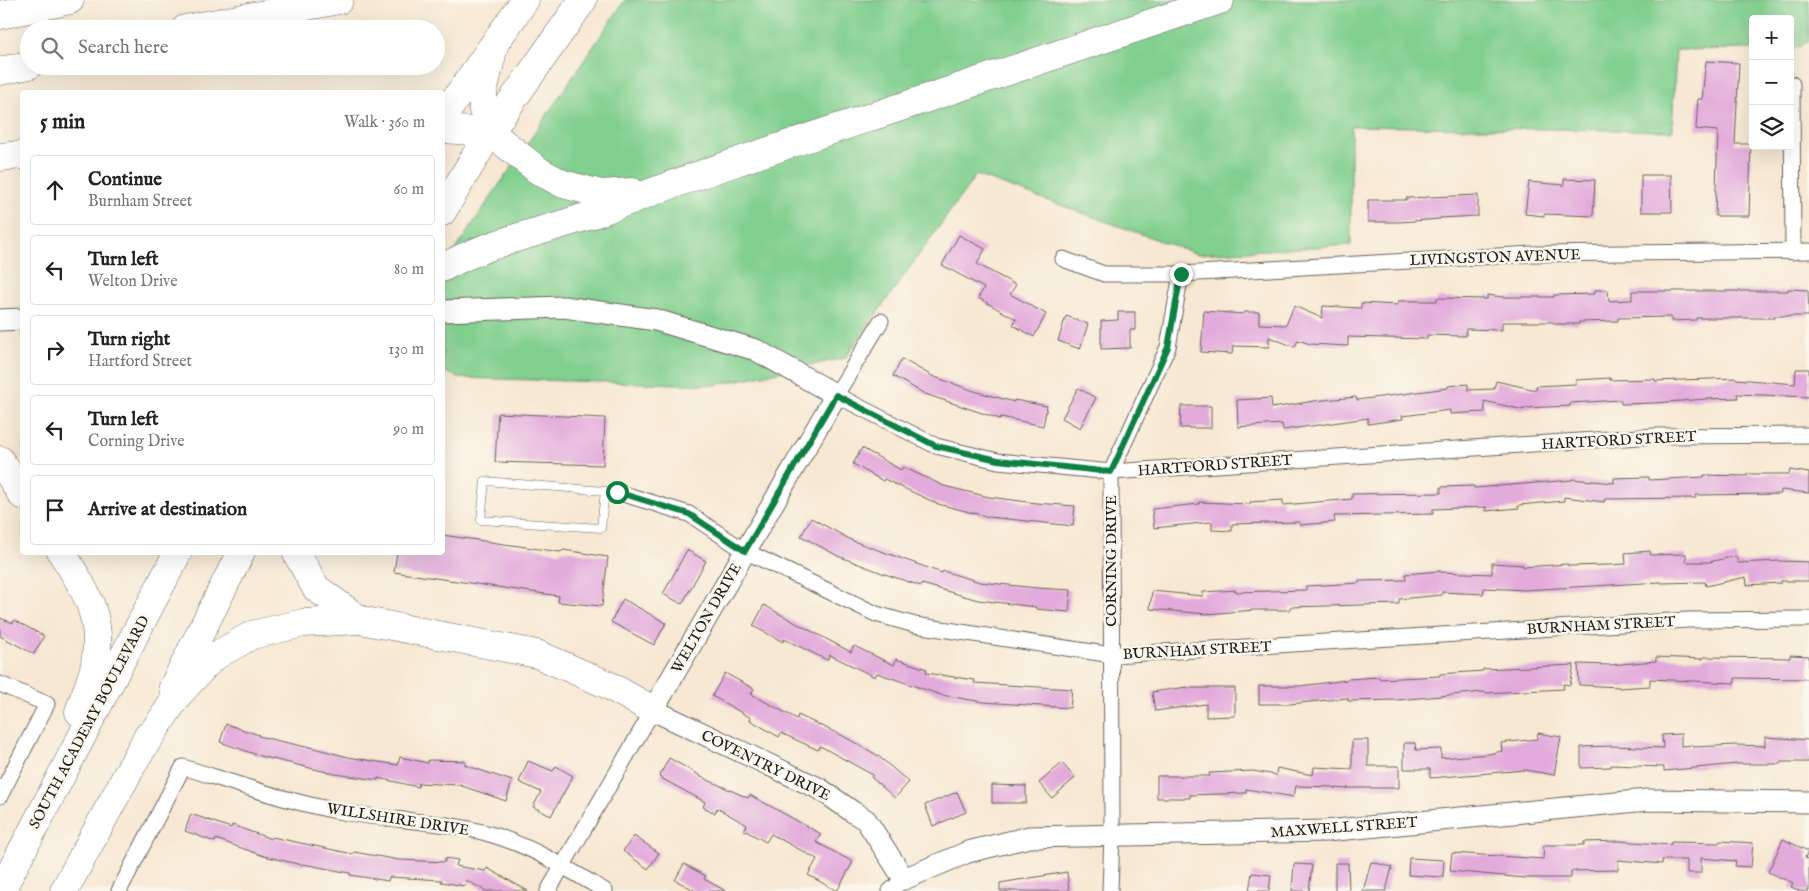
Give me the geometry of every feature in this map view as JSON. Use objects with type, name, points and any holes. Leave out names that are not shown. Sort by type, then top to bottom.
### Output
[{"type":"highway","points":[[0,15],[70,0]]},
{"type":"highway","points":[[233,20],[339,0]]},
{"type":"highway","points":[[445,114],[525,0]]},
{"type":"highway","points":[[445,207],[490,132],[583,0]]},
{"type":"highway","points":[[445,266],[502,243],[599,212],[651,192],[1220,0]]},
{"type":"highway","points":[[494,46],[483,92],[483,110],[490,132],[539,171],[563,184],[601,194],[651,192]]},
{"type":"highway","points":[[0,71],[20,67]]},
{"type":"highway","points":[[445,129],[490,132]]},
{"type":"highway","points":[[0,157],[20,155]]},
{"type":"highway","points":[[9,469],[20,491]]},
{"type":"highway","points":[[49,797],[95,664],[98,633],[92,605],[76,574],[63,555]]},
{"type":"highway","name":"SOUTH ACADEMY BOULEVARD","points":[[1,891],[176,555]]},
{"type":"highway","points":[[64,891],[140,752],[239,555]]},
{"type":"highway","points":[[298,555],[316,588],[360,620]]},
{"type":"highway","points":[[140,752],[178,695],[212,658],[252,634],[303,623],[360,620],[536,654],[608,685],[654,710]]},
{"type":"street","points":[[1792,105],[1793,252]]},
{"type":"street","name":"LIVINGSTON AVENUE","points":[[1181,274],[1533,254],[1809,252]]},
{"type":"street","points":[[1063,259],[1104,274],[1181,274]]},
{"type":"street","name":"CORNING DRIVE","points":[[1110,891],[1112,835],[1111,472],[1168,347],[1181,274]]},
{"type":"street","name":"HARTFORD STREET","points":[[445,311],[564,308],[656,320],[756,350],[836,395],[936,446],[998,460],[1111,472],[1655,436],[1809,435]]},
{"type":"street","points":[[0,320],[20,319]]},
{"type":"street","name":"WELTON DRIVE","points":[[548,891],[836,395],[881,321]]},
{"type":"street","name":"BURNHAM STREET","points":[[611,491],[689,514],[745,551],[876,614],[915,625],[1112,655],[1688,620],[1809,619]]},
{"type":"street","points":[[0,684],[47,704],[0,796]]},
{"type":"street","name":"COVENTRY DRIVE","points":[[654,710],[820,789],[866,820],[897,885]]},
{"type":"street","name":"WILLSHIRE DRIVE","points":[[119,891],[183,767],[290,801],[349,813],[450,825],[494,835],[536,852],[605,891]]},
{"type":"street","name":"MAXWELL STREET","points":[[897,885],[968,852],[1029,837],[1326,831],[1648,800],[1809,802]]},
{"type":"lane","points":[[485,482],[611,491],[601,528],[481,520],[485,482]]},
{"type":"green space","points":[[625,0],[1809,0],[1809,41],[1796,48],[1794,48],[1794,15],[1749,15],[1749,49],[1676,50],[1672,131],[1351,126],[1351,245],[1197,254],[976,175],[845,358],[715,385],[460,378],[445,372],[445,265]]},
{"type":"building","points":[[1706,61],[1739,63],[1735,144],[1749,144],[1749,150],[1751,150],[1749,216],[1715,216],[1718,131],[1696,129],[1698,99],[1702,99]]},
{"type":"building","points":[[1641,175],[1671,175],[1672,212],[1641,212]]},
{"type":"building","points":[[1564,179],[1595,180],[1593,216],[1525,214],[1529,182],[1564,185]]},
{"type":"building","points":[[1478,195],[1478,216],[1401,222],[1368,222],[1368,200],[1406,200],[1406,198]]},
{"type":"building","points":[[959,235],[985,249],[977,264],[1016,285],[1010,294],[1046,314],[1034,337],[1013,325],[1016,319],[978,298],[984,288],[942,265]]},
{"type":"building","points":[[1788,289],[1808,290],[1809,316],[1696,318],[1696,320],[1671,321],[1671,317],[1618,318],[1618,321],[1579,322],[1579,324],[1502,322],[1502,330],[1466,329],[1466,336],[1427,335],[1427,339],[1348,337],[1348,346],[1310,344],[1298,340],[1295,347],[1269,337],[1269,347],[1233,346],[1232,354],[1201,352],[1204,311],[1244,314],[1244,312],[1259,312],[1259,324],[1286,325],[1294,306],[1322,318],[1323,306],[1361,308],[1361,303],[1398,305],[1398,301],[1437,301],[1437,298],[1487,299],[1487,295],[1503,297],[1554,297],[1554,295],[1595,294],[1595,290],[1608,290],[1609,301],[1632,300],[1632,291],[1788,291]]},
{"type":"building","points":[[1118,312],[1135,312],[1135,330],[1130,330],[1130,348],[1101,349],[1101,321],[1118,320]]},
{"type":"building","points":[[1066,316],[1088,324],[1080,349],[1058,341]]},
{"type":"building","points":[[902,359],[932,376],[974,391],[1014,402],[1014,400],[1047,406],[1043,426],[1001,417],[1000,419],[925,394],[893,376]]},
{"type":"building","points":[[1796,369],[1809,369],[1809,397],[1737,394],[1738,398],[1621,404],[1621,400],[1570,403],[1570,406],[1524,408],[1524,410],[1484,401],[1485,412],[1450,414],[1450,410],[1402,416],[1403,419],[1368,424],[1368,418],[1283,430],[1282,424],[1238,427],[1237,400],[1271,398],[1272,408],[1356,397],[1357,400],[1468,384],[1468,390],[1494,389],[1496,381],[1536,390],[1536,386],[1576,384],[1576,380],[1610,378],[1610,380],[1655,379],[1655,381],[1736,378],[1795,384]]},
{"type":"building","points":[[1078,388],[1096,398],[1080,428],[1062,418]]},
{"type":"building","points":[[1181,406],[1211,406],[1211,428],[1180,428]]},
{"type":"building","points":[[498,413],[605,418],[603,465],[495,462]]},
{"type":"building","points":[[862,448],[901,470],[903,467],[944,486],[989,497],[1075,506],[1073,526],[989,517],[938,504],[884,479],[883,481],[853,464]]},
{"type":"building","points":[[1790,470],[1809,473],[1809,493],[1781,490],[1781,494],[1696,495],[1696,498],[1605,499],[1604,502],[1564,497],[1564,501],[1519,505],[1519,508],[1486,511],[1486,507],[1433,509],[1433,514],[1334,516],[1335,522],[1300,525],[1300,522],[1232,524],[1232,531],[1212,530],[1212,522],[1154,528],[1152,509],[1199,504],[1199,502],[1250,504],[1250,502],[1283,500],[1283,505],[1352,499],[1352,494],[1441,493],[1441,487],[1474,486],[1474,488],[1572,479],[1614,483],[1614,478],[1649,477],[1649,480],[1704,477],[1704,475],[1747,476],[1747,474],[1789,474]]},
{"type":"building","points":[[811,518],[853,541],[942,573],[943,571],[980,582],[1071,590],[1069,612],[978,600],[922,584],[921,586],[882,573],[838,556],[801,536]]},
{"type":"building","points":[[445,535],[608,557],[602,606],[558,602],[559,596],[394,572],[397,555],[445,555]]},
{"type":"building","points":[[687,550],[706,561],[682,604],[663,594]]},
{"type":"building","points":[[1650,551],[1651,555],[1686,554],[1686,562],[1709,562],[1736,556],[1738,563],[1809,562],[1809,581],[1781,581],[1781,583],[1747,585],[1746,577],[1706,586],[1705,582],[1661,582],[1525,590],[1484,588],[1483,594],[1442,592],[1442,595],[1399,599],[1399,604],[1290,607],[1290,610],[1254,610],[1206,614],[1150,609],[1152,591],[1203,596],[1203,592],[1236,590],[1236,592],[1306,590],[1306,586],[1359,583],[1359,581],[1406,580],[1405,574],[1440,571],[1492,574],[1492,563],[1523,565],[1523,567],[1568,564],[1568,566],[1626,564],[1625,553]]},
{"type":"building","points":[[623,599],[666,623],[654,645],[611,622]]},
{"type":"building","points":[[764,605],[851,652],[854,646],[894,665],[896,659],[927,669],[926,673],[975,680],[974,683],[1072,689],[1070,708],[983,702],[941,695],[877,673],[875,677],[830,655],[827,660],[784,639],[783,642],[753,626]]},
{"type":"building","points":[[0,618],[13,623],[14,620],[44,636],[34,654],[0,636]]},
{"type":"building","points":[[1790,655],[1809,656],[1809,679],[1735,678],[1735,683],[1650,679],[1650,686],[1619,688],[1579,685],[1578,664],[1610,665],[1656,661],[1656,657],[1703,659],[1703,657],[1790,658]]},
{"type":"building","points":[[1574,665],[1570,685],[1563,684],[1564,689],[1484,692],[1397,700],[1348,701],[1348,698],[1290,704],[1259,704],[1259,686],[1300,686],[1347,679],[1440,676],[1440,674],[1483,671],[1483,669]]},
{"type":"building","points":[[725,673],[754,689],[751,694],[797,719],[798,715],[843,736],[877,755],[909,782],[895,798],[871,777],[873,775],[820,746],[818,750],[781,733],[779,737],[750,720],[751,718],[712,696]]},
{"type":"building","points":[[1187,687],[1235,688],[1235,716],[1206,717],[1206,704],[1155,711],[1152,692]]},
{"type":"building","points":[[226,724],[258,736],[348,757],[398,765],[400,757],[428,763],[428,760],[465,761],[465,765],[512,781],[506,801],[459,785],[419,783],[418,787],[378,778],[378,780],[335,774],[260,756],[220,742]]},
{"type":"building","points":[[1538,733],[1561,737],[1554,775],[1525,770],[1430,778],[1430,769],[1404,769],[1404,743],[1415,743],[1416,750],[1441,749],[1441,758],[1502,751],[1501,743],[1537,739]]},
{"type":"building","points":[[1681,734],[1681,746],[1693,745],[1693,747],[1765,746],[1765,737],[1809,740],[1809,762],[1737,764],[1664,771],[1664,767],[1611,765],[1611,767],[1581,768],[1581,747],[1663,748],[1662,735]]},
{"type":"building","points":[[1352,740],[1368,740],[1368,766],[1399,766],[1399,788],[1347,789],[1296,786],[1294,797],[1246,789],[1246,793],[1190,795],[1190,798],[1157,798],[1157,776],[1210,776],[1209,773],[1253,771],[1276,775],[1277,768],[1313,775],[1314,767],[1352,769]]},
{"type":"building","points":[[669,758],[699,776],[748,798],[750,795],[821,834],[816,842],[853,862],[837,891],[808,875],[817,859],[771,834],[766,842],[744,830],[747,825],[717,808],[715,813],[703,807],[705,802],[659,777]]},
{"type":"building","points":[[528,761],[553,771],[556,766],[573,776],[551,816],[533,807],[541,792],[519,782]]},
{"type":"building","points":[[1062,763],[1075,778],[1052,798],[1039,783]]},
{"type":"building","points":[[992,785],[1026,786],[1026,803],[992,803]]},
{"type":"building","points":[[957,792],[966,812],[933,826],[925,805]]},
{"type":"building","points":[[191,814],[231,828],[232,825],[271,839],[272,837],[353,854],[354,852],[399,860],[445,862],[445,858],[458,860],[456,866],[485,871],[487,868],[528,891],[486,891],[466,880],[465,886],[441,882],[442,880],[389,877],[388,881],[302,865],[264,856],[216,839],[215,842],[185,831]]},
{"type":"building","points":[[634,836],[659,853],[648,869],[623,851]]},
{"type":"building","points":[[1783,839],[1808,851],[1805,858],[1809,860],[1809,891],[1800,891],[1791,887],[1793,883],[1768,872]]},
{"type":"building","points":[[1620,841],[1671,845],[1671,842],[1719,843],[1720,841],[1753,843],[1751,867],[1735,866],[1736,861],[1701,858],[1701,873],[1687,873],[1687,860],[1662,860],[1662,864],[1618,860],[1618,870],[1571,871],[1571,878],[1525,878],[1450,871],[1452,853],[1543,859],[1544,845],[1584,845],[1584,842]]},
{"type":"building","points":[[1409,858],[1444,860],[1443,877],[1408,875]]},
{"type":"building","points":[[1371,862],[1392,867],[1386,891],[1363,891]]},
{"type":"building","points":[[1335,863],[1348,863],[1349,891],[1335,891]]},
{"type":"building","points":[[684,864],[706,876],[704,879],[726,891],[696,891],[675,880]]},
{"type":"building","points":[[1294,864],[1312,865],[1309,891],[1292,891]]},
{"type":"building","points":[[1067,872],[1069,891],[1000,891],[1000,883]]},
{"type":"building","points":[[1252,873],[1271,875],[1269,891],[1249,891]]},
{"type":"route","points":[[617,492],[689,514],[745,551],[836,395],[936,446],[998,460],[1111,472],[1168,347],[1181,274]]}]
